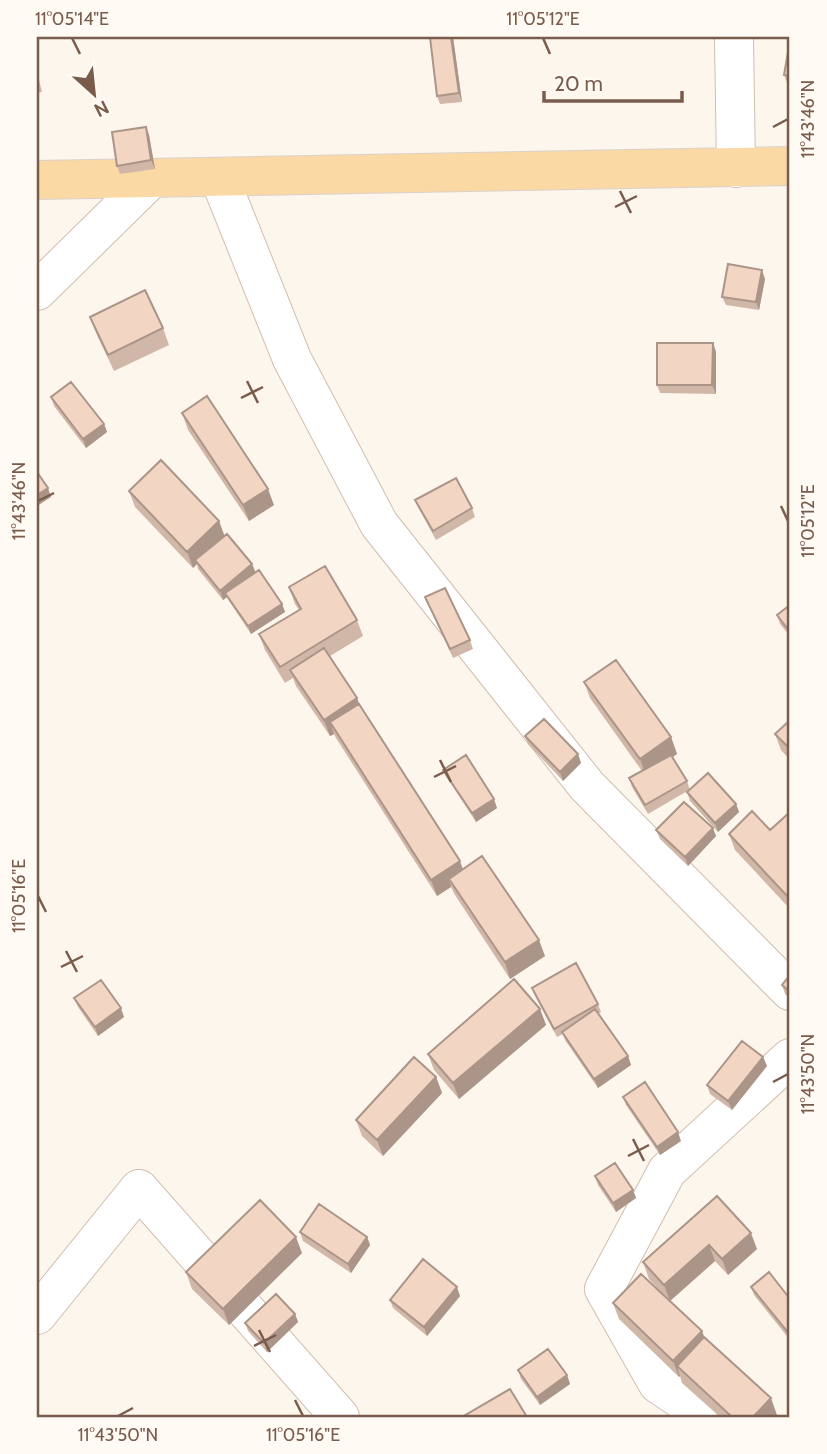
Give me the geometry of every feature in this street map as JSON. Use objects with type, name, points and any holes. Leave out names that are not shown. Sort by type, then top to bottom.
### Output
[{"type":"main road","points":[[37,180],[790,166]]},
{"type":"street","points":[[734,37],[736,167]]},
{"type":"street","points":[[219,177],[292,359],[379,524],[587,786],[790,991]]},
{"type":"street","points":[[37,291],[152,178]]},
{"type":"street","points":[[706,1417],[658,1384],[604,1289],[667,1171],[790,1058]]},
{"type":"street","points":[[37,1315],[139,1189],[340,1417]]},
{"type":"building","points":[[430,37],[451,37],[459,93],[437,96]]},
{"type":"building","points":[[790,41],[790,76],[784,75]]},
{"type":"building","points":[[146,127],[151,160],[117,166],[112,132]]},
{"type":"building","points":[[728,264],[762,270],[756,302],[722,297]]},
{"type":"building","points":[[145,290],[163,328],[108,355],[90,317]]},
{"type":"building","points":[[657,343],[713,343],[712,385],[657,385]]},
{"type":"building","points":[[71,382],[104,424],[83,439],[51,397]]},
{"type":"building","points":[[207,396],[268,489],[243,505],[182,413]]},
{"type":"building","points":[[161,460],[219,521],[187,552],[129,491]]},
{"type":"building","points":[[37,472],[48,488],[37,495]]},
{"type":"building","points":[[456,478],[472,508],[433,531],[415,500]]},
{"type":"building","points":[[227,534],[252,564],[220,591],[195,560]]},
{"type":"building","points":[[325,566],[357,620],[280,667],[259,634],[301,609],[289,587]]},
{"type":"building","points":[[259,570],[282,604],[248,626],[225,593]]},
{"type":"building","points":[[445,588],[470,640],[450,649],[425,597]]},
{"type":"building","points":[[790,605],[790,632],[777,615]]},
{"type":"building","points":[[324,648],[357,698],[324,720],[290,670]]},
{"type":"building","points":[[616,660],[671,737],[640,759],[584,682]]},
{"type":"building","points":[[359,704],[460,861],[431,880],[330,722]]},
{"type":"building","points":[[544,719],[578,754],[560,772],[525,736]]},
{"type":"building","points":[[790,720],[790,749],[775,734]]},
{"type":"building","points":[[466,755],[494,799],[472,813],[443,770]]},
{"type":"building","points":[[671,755],[687,781],[645,805],[629,778]]},
{"type":"building","points":[[708,773],[736,804],[715,823],[687,792]]},
{"type":"building","points":[[684,802],[713,828],[685,857],[656,830]]},
{"type":"building","points":[[752,811],[770,830],[790,812],[790,899],[729,834]]},
{"type":"building","points":[[482,856],[539,940],[505,962],[449,879]]},
{"type":"building","points":[[576,963],[598,1004],[554,1029],[532,988]]},
{"type":"building","points":[[790,975],[790,992],[782,985]]},
{"type":"building","points":[[514,979],[540,1009],[453,1083],[428,1054]]},
{"type":"building","points":[[101,980],[121,1008],[95,1027],[74,998]]},
{"type":"building","points":[[595,1009],[628,1056],[594,1079],[562,1032]]},
{"type":"building","points":[[742,1041],[763,1057],[728,1101],[707,1085]]},
{"type":"building","points":[[414,1057],[436,1077],[377,1140],[356,1120]]},
{"type":"building","points":[[645,1082],[678,1132],[657,1147],[623,1097]]},
{"type":"building","points":[[615,1163],[633,1190],[613,1203],[595,1176]]},
{"type":"building","points":[[717,1196],[751,1233],[722,1259],[709,1245],[664,1285],[643,1262]]},
{"type":"building","points":[[260,1200],[296,1237],[223,1309],[186,1272]]},
{"type":"building","points":[[319,1204],[367,1237],[348,1264],[300,1232]]},
{"type":"building","points":[[423,1259],[457,1287],[424,1327],[390,1300]]},
{"type":"building","points":[[769,1272],[790,1299],[790,1335],[751,1287]]},
{"type":"building","points":[[641,1274],[702,1331],[673,1361],[613,1303]]},
{"type":"building","points":[[276,1294],[295,1314],[264,1343],[245,1323]]},
{"type":"building","points":[[704,1337],[771,1398],[753,1417],[732,1417],[677,1366]]},
{"type":"building","points":[[548,1349],[567,1375],[537,1397],[518,1370]]},
{"type":"building","points":[[510,1389],[527,1417],[462,1417]]}]
